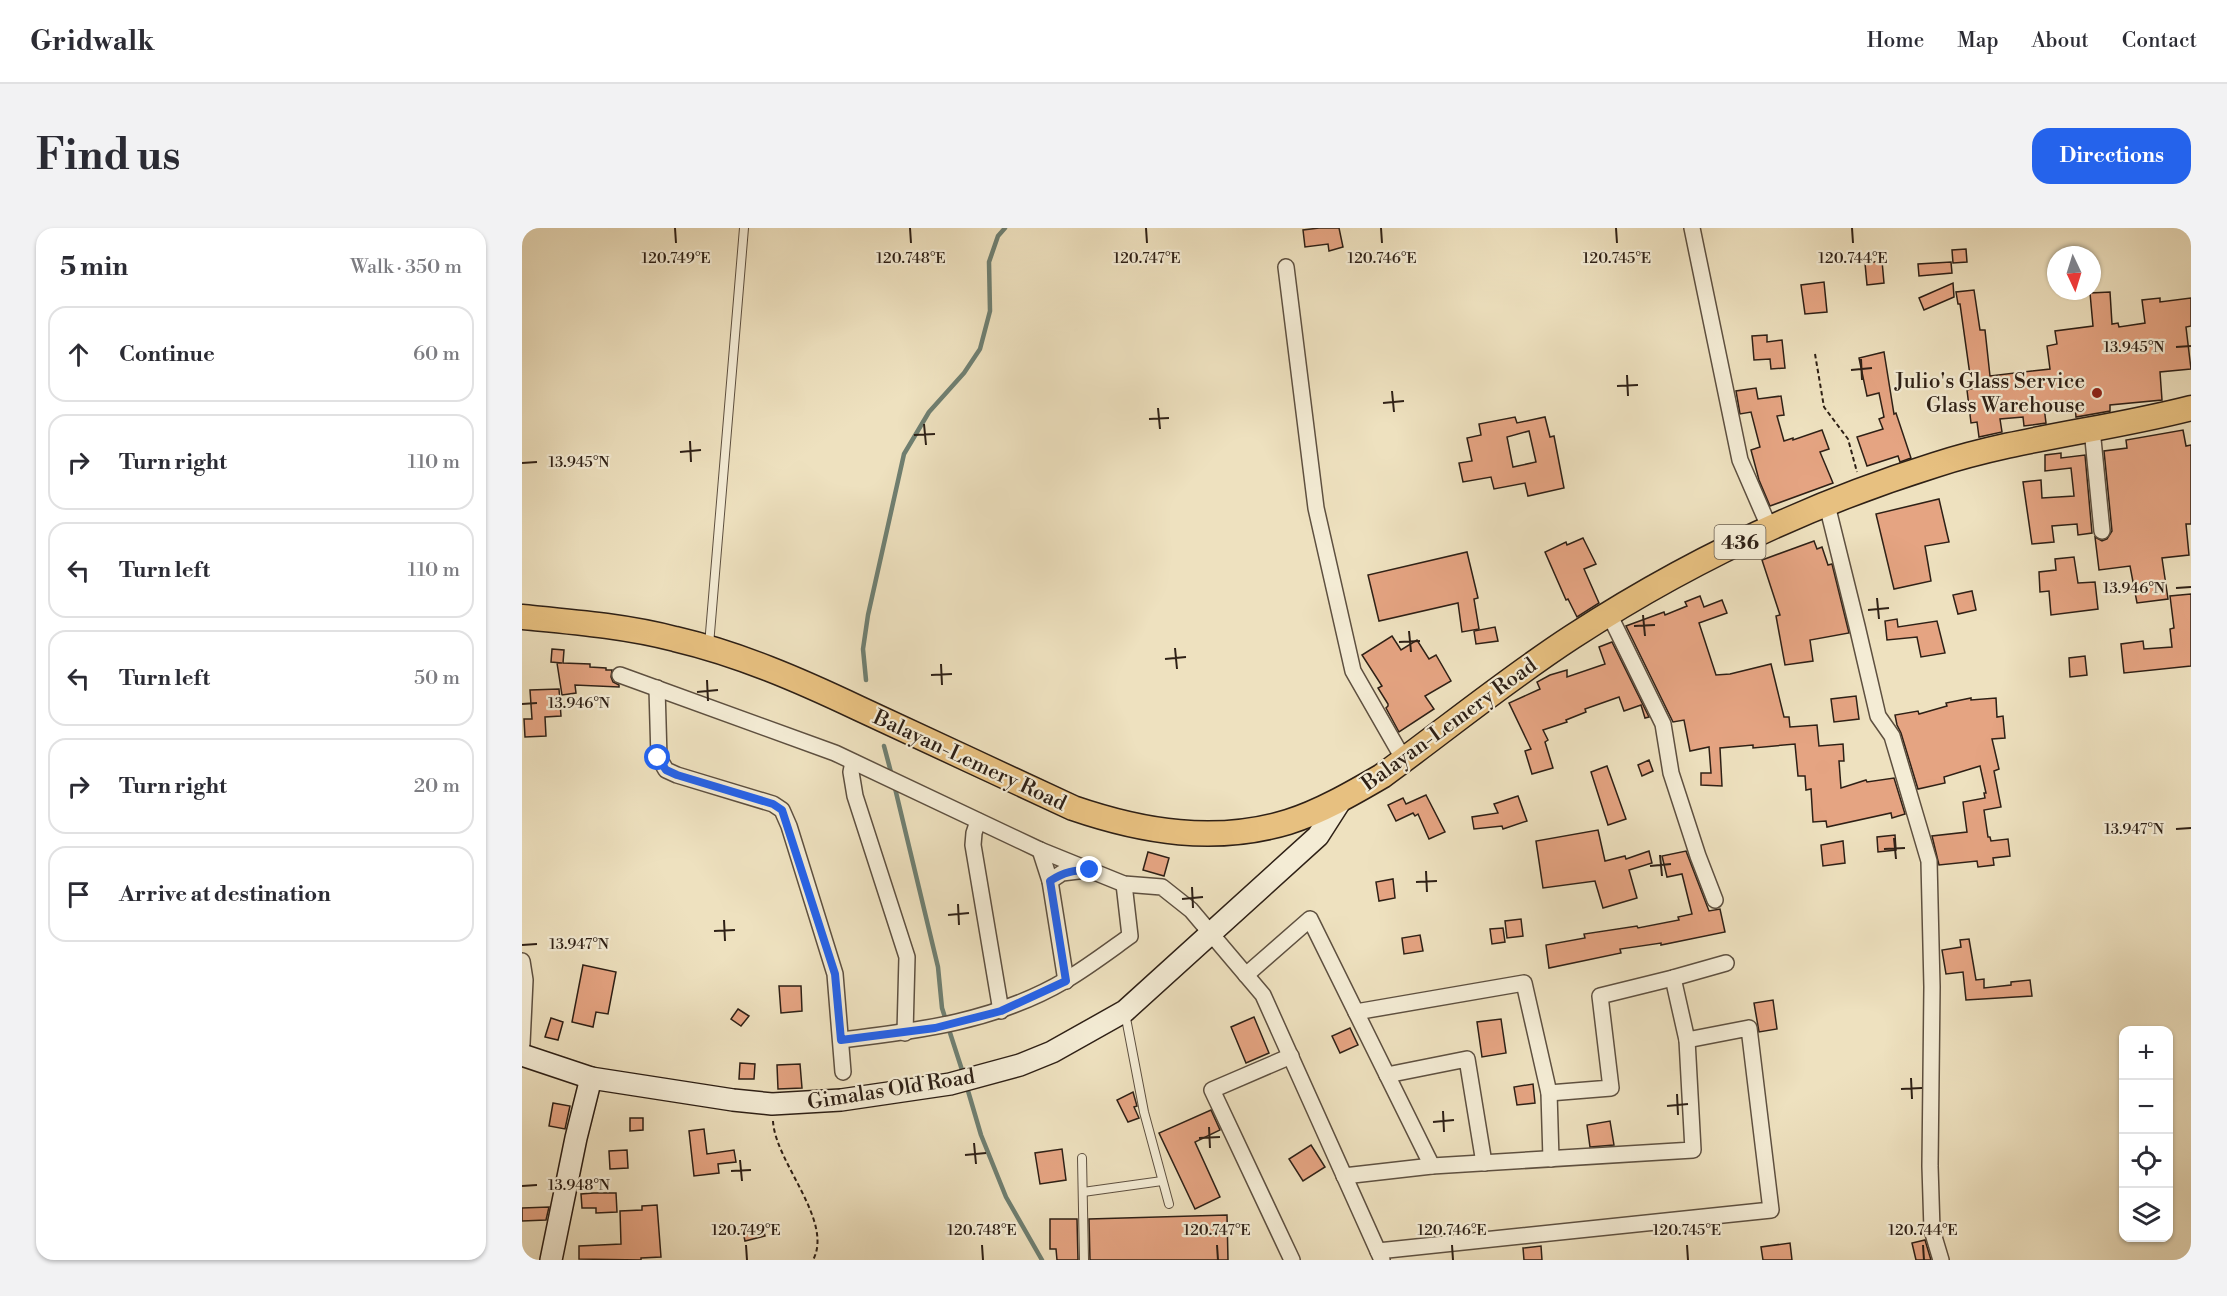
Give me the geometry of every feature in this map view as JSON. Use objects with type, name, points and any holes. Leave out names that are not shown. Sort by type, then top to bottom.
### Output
[{"type":"main road","name":"Balayan-Lemery Road","points":[[522,617],[601,624],[676,639],[747,661],[830,694],[1073,808],[1113,822],[1170,832],[1238,831],[1287,822],[1343,797],[1382,776],[1529,666],[1609,614],[1737,543],[1862,489],[1936,464],[1994,449],[2191,408]]},
{"type":"street","points":[[1692,228],[1740,460],[1770,529]]},
{"type":"street","points":[[1286,267],[1316,508],[1353,671],[1404,760]]},
{"type":"street","points":[[2092,429],[2102,531]]},
{"type":"street","points":[[1827,505],[1878,716],[1892,736],[1929,861],[1932,987],[1930,1166],[1932,1230],[1941,1260]]},
{"type":"street","points":[[1609,614],[1663,724],[1671,774],[1714,900]]},
{"type":"street","points":[[620,675],[853,762],[1040,850],[1124,884],[1162,887],[1191,910],[1263,995],[1380,1256],[1771,1210],[1749,1028],[1687,1040]]},
{"type":"street","points":[[657,688],[658,758],[666,770],[773,804],[782,810],[835,974],[843,1072]]},
{"type":"street","points":[[853,762],[851,772],[855,796],[907,957],[905,1033]]},
{"type":"street","name":"Gimalas Old Road","points":[[522,1055],[591,1078],[772,1104],[841,1100],[973,1079],[1052,1052],[1125,1011],[1318,836],[1343,797]]},
{"type":"street","points":[[978,820],[973,845],[1001,1011]]},
{"type":"street","points":[[1040,850],[1050,881],[1066,981]]},
{"type":"street","points":[[1050,881],[1072,870],[1090,870]]},
{"type":"street","points":[[841,1040],[935,1028],[1001,1011],[1066,981],[1131,936],[1124,884]]},
{"type":"street","points":[[1246,975],[1310,919],[1432,1166]]},
{"type":"street","points":[[522,961],[525,980],[522,1044]]},
{"type":"street","points":[[1549,1093],[1611,1088],[1600,996],[1726,963]]},
{"type":"street","points":[[1344,1176],[1432,1166],[1693,1150],[1687,1040],[1673,978]]},
{"type":"street","points":[[1356,1012],[1524,983],[1549,1093],[1551,1159]]},
{"type":"street","points":[[1291,1056],[1212,1090],[1292,1260]]},
{"type":"street","points":[[1387,1075],[1467,1059],[1484,1163]]},
{"type":"street","points":[[551,1260],[591,1078]]},
{"type":"lane","points":[[708,648],[744,228]]},
{"type":"lane","points":[[1125,1011],[1144,1112],[1170,1204]]},
{"type":"lane","points":[[1082,1158],[1084,1260]]},
{"type":"lane","points":[[1083,1192],[1162,1181]]},
{"type":"path","points":[[1815,354],[1824,407],[1848,439],[1862,489]]},
{"type":"path","points":[[772,1104],[774,1133],[815,1225],[816,1244],[813,1260]]},
{"type":"building","points":[[1339,228],[1343,247],[1329,251],[1328,244],[1305,247],[1303,230]]},
{"type":"building","points":[[1966,249],[1967,262],[1953,263],[1952,250]]},
{"type":"building","points":[[1882,261],[1884,283],[1867,285],[1865,263]]},
{"type":"building","points":[[1951,262],[1952,273],[1919,276],[1918,264]]},
{"type":"building","points":[[1824,282],[1827,312],[1805,314],[1801,285]]},
{"type":"building","points":[[1953,283],[1954,297],[1924,310],[1919,298]]},
{"type":"building","points":[[1974,290],[1980,330],[1985,330],[1990,376],[2050,369],[2047,346],[2057,344],[2055,331],[2093,326],[2091,300],[2101,300],[2101,292],[2110,292],[2112,324],[2118,323],[2119,327],[2145,323],[2142,300],[2160,298],[2160,302],[2191,298],[2191,326],[2186,327],[2191,369],[2160,372],[2162,400],[2110,405],[2110,411],[2076,417],[2075,405],[2044,407],[2046,423],[2024,426],[2023,417],[2000,419],[2002,432],[1979,437],[1977,422],[1971,423],[1967,390],[1978,387],[1975,374],[1970,375],[1960,304],[1958,304],[1956,292]]},
{"type":"building","points":[[1767,335],[1767,342],[1782,340],[1785,368],[1771,369],[1770,359],[1754,360],[1752,336]]},
{"type":"building","points":[[1884,352],[1894,414],[1896,413],[1911,458],[1900,462],[1898,456],[1867,466],[1857,437],[1883,429],[1879,419],[1884,417],[1879,393],[1867,396],[1859,358]]},
{"type":"building","points":[[1756,388],[1758,399],[1781,396],[1784,415],[1777,416],[1784,441],[1822,430],[1829,449],[1820,452],[1833,483],[1770,506],[1759,480],[1751,450],[1760,447],[1751,412],[1740,414],[1736,391]]},
{"type":"building","points":[[1515,417],[1517,423],[1545,417],[1550,437],[1554,436],[1564,488],[1528,496],[1525,483],[1494,489],[1491,477],[1463,482],[1459,463],[1472,461],[1467,438],[1481,435],[1479,424]],"holes":[[[1529,431],[1536,462],[1513,467],[1507,437]]]},
{"type":"building","points":[[2183,430],[2186,446],[2191,445],[2191,524],[2186,524],[2189,555],[2162,558],[2168,599],[2137,603],[2130,566],[2099,570],[2095,537],[2102,541],[2107,539],[2112,531],[2104,451],[2127,448],[2126,440]]},
{"type":"building","points":[[2061,453],[2061,458],[2085,455],[2092,533],[2078,535],[2077,524],[2052,526],[2054,542],[2032,544],[2023,482],[2041,480],[2042,498],[2074,496],[2071,468],[2045,471],[2045,455]]},
{"type":"building","points":[[1939,499],[1949,542],[1925,546],[1931,581],[1894,589],[1876,514]]},
{"type":"building","points":[[1583,538],[1596,564],[1584,569],[1599,603],[1577,617],[1568,599],[1566,600],[1545,552],[1566,542],[1567,545]]},
{"type":"building","points":[[1814,541],[1817,549],[1822,547],[1828,565],[1832,564],[1849,633],[1810,640],[1813,661],[1785,665],[1776,616],[1780,615],[1762,560]]},
{"type":"building","points":[[1467,552],[1478,598],[1474,599],[1479,629],[1462,632],[1458,603],[1379,621],[1368,575]]},
{"type":"building","points":[[2074,557],[2078,583],[2095,582],[2098,609],[2051,615],[2049,591],[2040,592],[2039,572],[2056,570],[2055,559]]},
{"type":"building","points":[[1972,591],[1976,610],[1958,614],[1953,595]]},
{"type":"building","points":[[2191,594],[2191,666],[2124,673],[2121,644],[2143,641],[2144,649],[2172,647],[2170,629],[2174,628],[2170,596]]},
{"type":"building","points":[[1700,596],[1704,607],[1722,600],[1727,613],[1699,623],[1716,675],[1771,664],[1784,717],[1789,717],[1790,727],[1817,725],[1819,746],[1843,744],[1844,761],[1839,761],[1841,788],[1866,780],[1867,782],[1894,778],[1905,814],[1892,818],[1891,813],[1827,827],[1826,821],[1813,822],[1811,789],[1806,790],[1805,776],[1798,776],[1795,744],[1720,748],[1722,786],[1701,785],[1701,773],[1711,773],[1709,747],[1690,751],[1684,720],[1673,722],[1626,626],[1664,612],[1665,615],[1687,606],[1685,602]]},
{"type":"building","points":[[1897,619],[1898,627],[1937,621],[1945,653],[1921,657],[1917,637],[1887,640],[1885,621]]},
{"type":"building","points":[[1495,627],[1498,641],[1476,644],[1474,631]]},
{"type":"building","points":[[1392,636],[1401,650],[1417,640],[1429,659],[1436,655],[1451,681],[1425,696],[1434,709],[1399,732],[1386,708],[1388,704],[1378,688],[1382,686],[1362,655]]},
{"type":"building","points":[[1612,642],[1649,717],[1645,718],[1641,705],[1624,711],[1619,697],[1585,709],[1586,712],[1566,720],[1567,722],[1543,730],[1548,740],[1545,742],[1553,768],[1532,774],[1525,751],[1531,749],[1509,703],[1540,689],[1537,682],[1550,675],[1567,670],[1567,677],[1605,664],[1599,647]]},
{"type":"building","points":[[552,649],[564,650],[563,663],[590,664],[590,667],[612,670],[613,682],[619,687],[575,685],[576,693],[562,695],[557,663],[562,663],[551,662]]},
{"type":"building","points":[[2085,656],[2087,675],[2070,677],[2069,658]]},
{"type":"building","points":[[559,689],[561,716],[545,717],[546,736],[525,737],[524,719],[532,719],[530,690]]},
{"type":"building","points":[[1856,696],[1859,719],[1834,722],[1831,699]]},
{"type":"building","points":[[1971,698],[1971,700],[1996,698],[1997,717],[2003,716],[2005,738],[1992,739],[1999,769],[1994,771],[2001,807],[1984,810],[1988,837],[1991,841],[2008,839],[2010,856],[1993,858],[1994,865],[1978,867],[1977,861],[1939,865],[1932,836],[1967,832],[1963,802],[1985,798],[1984,793],[1986,793],[1980,766],[1944,777],[1945,783],[1918,789],[1895,715],[1918,711],[1919,714],[1947,706],[1946,703]]},
{"type":"building","points":[[1649,760],[1653,771],[1642,776],[1638,765]]},
{"type":"building","points":[[1607,766],[1626,819],[1608,825],[1591,772]]},
{"type":"building","points":[[1426,795],[1445,832],[1429,839],[1418,814],[1415,816],[1413,813],[1396,821],[1388,805],[1403,798],[1406,804]]},
{"type":"building","points":[[1518,796],[1527,821],[1503,829],[1502,826],[1474,829],[1472,817],[1498,813],[1494,804]]},
{"type":"building","points":[[1598,830],[1605,861],[1625,856],[1626,859],[1649,851],[1652,863],[1629,870],[1637,898],[1603,908],[1595,881],[1543,888],[1536,841]]},
{"type":"building","points":[[1895,835],[1896,850],[1878,852],[1877,837]]},
{"type":"building","points":[[1843,841],[1845,863],[1823,866],[1821,845]]},
{"type":"building","points":[[1686,851],[1709,911],[1720,909],[1725,932],[1661,945],[1661,943],[1620,949],[1621,953],[1549,968],[1546,945],[1585,938],[1584,934],[1637,926],[1638,928],[1679,920],[1678,917],[1692,914],[1682,874],[1667,877],[1662,856]]},
{"type":"building","points":[[1148,852],[1169,858],[1164,876],[1143,870]]},
{"type":"building","points":[[1393,879],[1395,898],[1379,901],[1376,882]]},
{"type":"building","points":[[1521,919],[1523,936],[1507,938],[1505,921]]},
{"type":"building","points":[[1503,928],[1505,942],[1492,944],[1490,929]]},
{"type":"building","points":[[1420,935],[1423,951],[1404,954],[1402,938]]},
{"type":"building","points":[[1969,939],[1976,980],[1984,979],[1984,988],[2030,980],[2032,996],[1966,1000],[1963,972],[1946,974],[1942,950],[1961,947],[1960,940]]},
{"type":"building","points":[[583,965],[616,972],[608,1014],[596,1012],[593,1027],[572,1022]]},
{"type":"building","points":[[779,986],[801,986],[802,1011],[781,1013]]},
{"type":"building","points":[[1773,1000],[1777,1029],[1759,1032],[1754,1003]]},
{"type":"building","points":[[738,1009],[749,1016],[741,1026],[731,1019]]},
{"type":"building","points":[[1254,1017],[1269,1053],[1246,1063],[1231,1027]]},
{"type":"building","points":[[551,1018],[563,1022],[558,1040],[545,1037]]},
{"type":"building","points":[[1501,1019],[1506,1053],[1482,1057],[1477,1022]]},
{"type":"building","points":[[1350,1028],[1358,1045],[1340,1053],[1332,1036]]},
{"type":"building","points":[[740,1063],[755,1064],[754,1079],[739,1079]]},
{"type":"building","points":[[800,1064],[802,1088],[778,1089],[777,1065]]},
{"type":"building","points":[[1533,1084],[1535,1103],[1517,1105],[1514,1087]]},
{"type":"building","points":[[1133,1092],[1137,1106],[1134,1107],[1139,1118],[1128,1122],[1117,1100]]},
{"type":"building","points":[[553,1103],[570,1106],[565,1129],[549,1126]]},
{"type":"building","points":[[1211,1110],[1220,1130],[1195,1142],[1220,1197],[1195,1209],[1159,1133]]},
{"type":"building","points":[[630,1118],[643,1118],[643,1130],[630,1131]]},
{"type":"building","points":[[1610,1121],[1614,1145],[1590,1147],[1587,1125]]},
{"type":"building","points":[[704,1129],[707,1154],[734,1150],[736,1162],[718,1164],[719,1173],[694,1176],[689,1131]]},
{"type":"building","points":[[1311,1145],[1325,1167],[1303,1181],[1289,1159]]},
{"type":"building","points":[[1062,1149],[1066,1180],[1040,1184],[1035,1153]]},
{"type":"building","points":[[627,1150],[628,1168],[610,1169],[609,1151]]},
{"type":"building","points":[[616,1193],[617,1212],[596,1213],[596,1208],[582,1208],[581,1194]]},
{"type":"building","points":[[657,1205],[661,1257],[641,1258],[641,1260],[579,1259],[579,1246],[621,1244],[620,1211],[642,1210],[642,1206]]},
{"type":"building","points":[[549,1207],[546,1220],[522,1221],[522,1208]]},
{"type":"building","points":[[1227,1215],[1228,1260],[1090,1260],[1089,1219]]},
{"type":"building","points":[[1050,1219],[1077,1219],[1078,1260],[1057,1260],[1056,1249],[1050,1249]]},
{"type":"building","points":[[762,1223],[765,1236],[745,1241],[742,1228]]},
{"type":"building","points":[[1925,1240],[1931,1260],[1916,1260],[1912,1243]]},
{"type":"building","points":[[1790,1243],[1792,1260],[1763,1260],[1761,1247]]},
{"type":"building","points":[[1541,1246],[1542,1260],[1524,1260],[1523,1248]]},
{"type":"waterway","points":[[866,680],[863,649],[868,615],[904,454],[929,412],[964,373],[980,349],[990,311],[989,262],[998,236],[1005,228]]},
{"type":"waterway","points":[[884,746],[892,776]]},
{"type":"waterway","points":[[894,784],[938,967],[942,1008],[963,1073]]},
{"type":"waterway","points":[[966,1084],[981,1135],[1006,1197],[1042,1260]]},
{"type":"place","name":"Julio's Glass Service Glass Warehouse","points":[[2097,393]]},
{"type":"route","points":[[658,758],[666,770],[677,775],[773,804],[782,810],[835,974],[841,1040],[935,1028],[1001,1011],[1066,981],[1050,881],[1072,870],[1090,870]]}]
